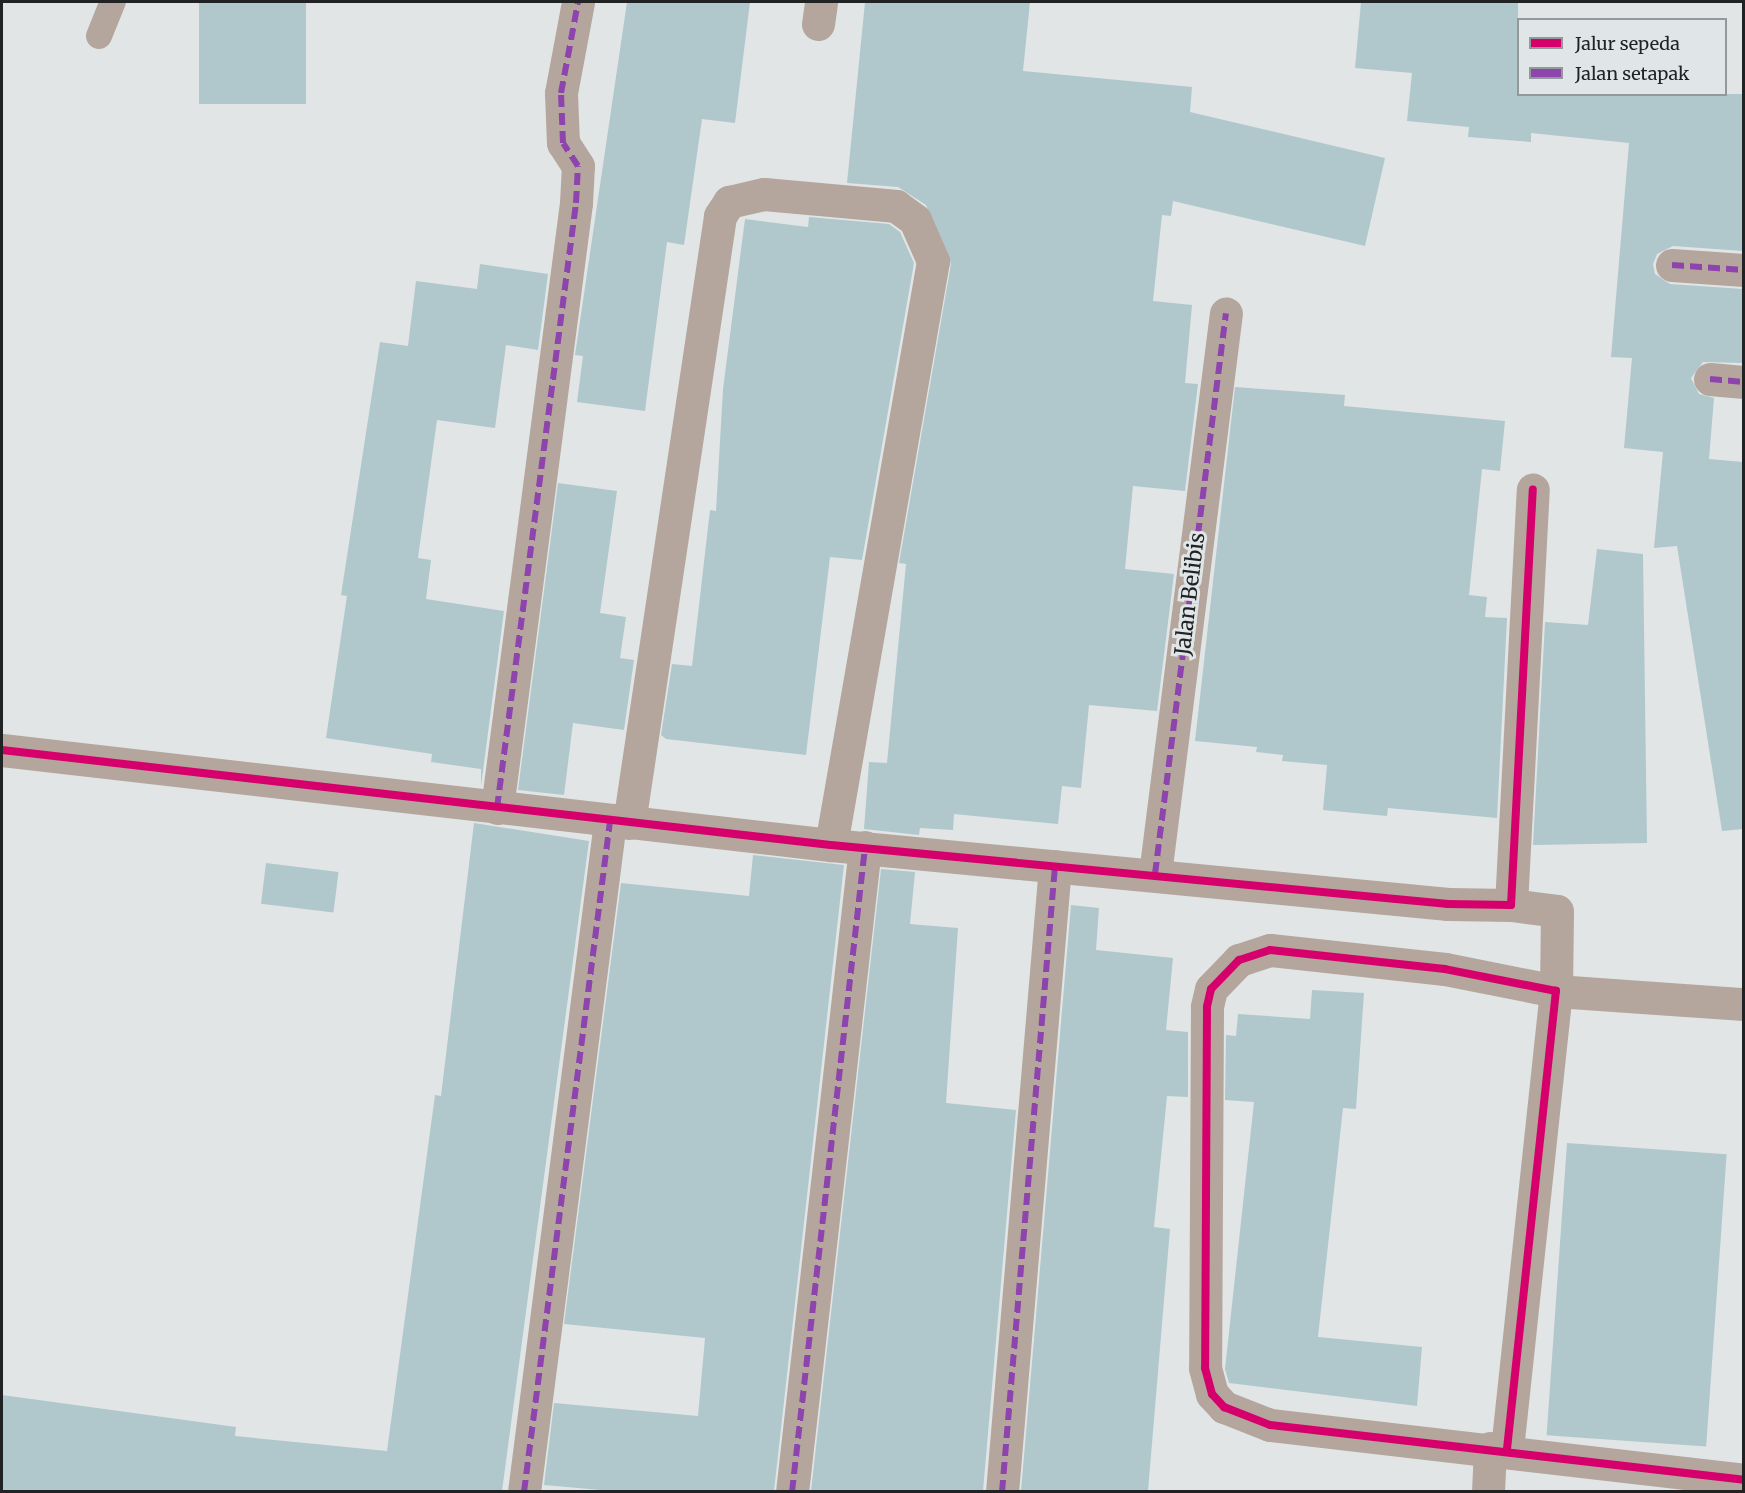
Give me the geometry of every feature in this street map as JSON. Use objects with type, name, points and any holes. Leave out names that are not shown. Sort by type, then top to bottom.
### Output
[{"type":"street","points":[[497,808],[576,203],[578,166],[563,143],[561,93],[578,2]]},
{"type":"street","points":[[524,1491],[620,822],[720,216],[729,202],[764,194],[896,206],[915,220],[933,261],[831,845]]},
{"type":"street","points":[[1672,265],[1743,270]]},
{"type":"street","name":"Jalan Belibis","points":[[1155,874],[1226,313]]},
{"type":"street","points":[[1710,379],[1743,382]]},
{"type":"street","points":[[1511,906],[1533,490]]},
{"type":"street","points":[[2,750],[831,845],[1155,874],[1448,904],[1548,906],[1557,911],[1556,991],[1499,1448],[1488,1491]]},
{"type":"street","points":[[792,1491],[865,847]]},
{"type":"street","points":[[1002,1491],[1055,866]]},
{"type":"street","points":[[1743,1004],[1556,991],[1445,969],[1270,950],[1224,970],[1208,1007],[1205,1368],[1212,1394],[1249,1421],[1499,1448],[1743,1480]]},
{"type":"lane","points":[[99,36],[113,2]]},
{"type":"building","points":[[199,2],[306,2],[306,104],[199,104]]},
{"type":"building","points":[[627,2],[750,2],[735,123],[702,119],[684,245],[667,242],[645,411],[577,402],[583,356],[575,355]]},
{"type":"building","points":[[865,2],[1030,2],[1023,71],[1192,87],[1190,112],[1385,158],[1365,246],[1173,201],[1171,216],[1162,215],[1153,301],[1192,305],[1185,383],[1198,384],[1185,491],[1133,486],[1125,569],[1174,574],[1157,711],[1089,705],[1081,788],[1062,786],[1058,824],[954,814],[953,830],[920,828],[919,835],[864,829],[869,762],[887,763],[906,564],[899,563],[951,264],[926,205],[898,187],[847,183]]},
{"type":"building","points":[[1361,2],[1518,2],[1517,96],[1727,96],[1727,94],[1743,94],[1743,251],[1673,246],[1657,254],[1653,264],[1655,274],[1670,284],[1743,289],[1743,363],[1703,362],[1691,378],[1699,394],[1714,398],[1709,459],[1743,462],[1743,829],[1722,831],[1677,546],[1654,548],[1663,452],[1624,448],[1632,358],[1611,357],[1629,143],[1531,133],[1531,142],[1468,137],[1469,127],[1407,121],[1412,73],[1355,68]]},
{"type":"building","points":[[809,217],[889,224],[900,232],[914,263],[862,560],[830,557],[806,755],[666,739],[661,735],[672,664],[692,666],[710,510],[716,511],[723,389],[745,219],[808,227]]},
{"type":"building","points":[[480,264],[548,274],[538,350],[506,345],[495,428],[437,420],[418,558],[431,560],[426,599],[504,611],[481,786],[481,769],[431,762],[432,754],[326,738],[347,596],[341,595],[380,342],[408,346],[416,281],[477,289]]},
{"type":"building","points":[[1235,387],[1345,395],[1344,406],[1505,421],[1500,471],[1482,469],[1469,595],[1487,597],[1485,617],[1507,618],[1497,818],[1388,808],[1387,816],[1323,810],[1327,765],[1282,761],[1283,755],[1256,752],[1257,747],[1195,741]]},
{"type":"building","points":[[558,483],[617,491],[600,613],[626,617],[620,658],[634,660],[624,730],[573,723],[564,795],[518,790]]},
{"type":"building","points":[[1597,549],[1643,554],[1647,843],[1533,845],[1545,622],[1588,625]]},
{"type":"building","points":[[474,823],[589,841],[502,1491],[2,1491],[2,1395],[236,1427],[235,1436],[387,1451],[435,1095],[441,1096]]},
{"type":"building","points":[[753,855],[844,865],[774,1491],[612,1491],[544,1485],[554,1403],[698,1416],[705,1338],[564,1324],[621,883],[749,896]]},
{"type":"building","points":[[266,863],[338,872],[333,913],[261,904]]},
{"type":"building","points":[[881,869],[915,872],[910,924],[958,928],[946,1103],[1016,1110],[983,1491],[811,1491]]},
{"type":"building","points":[[1071,905],[1099,908],[1096,950],[1173,958],[1166,1030],[1188,1032],[1188,1097],[1167,1096],[1154,1227],[1170,1229],[1148,1491],[1021,1491]]},
{"type":"building","points":[[1312,990],[1364,993],[1356,1109],[1343,1108],[1318,1337],[1422,1347],[1417,1406],[1229,1383],[1225,1369],[1254,1102],[1225,1100],[1226,1035],[1236,1036],[1238,1014],[1310,1019]]},
{"type":"building","points":[[1567,1143],[1727,1154],[1706,1446],[1547,1435]]},
{"type":"marked path","points":[[497,808],[576,203],[578,166],[563,143],[561,93],[578,2]]},
{"type":"marked path","points":[[1672,265],[1744,270]]},
{"type":"marked path","points":[[1155,874],[1226,313]]},
{"type":"marked path","points":[[1710,379],[1744,382]]},
{"type":"marked path","points":[[524,1492],[610,822]]},
{"type":"marked path","points":[[792,1492],[865,847]]},
{"type":"marked path","points":[[1002,1492],[1055,866]]},
{"type":"cycle path","points":[[2,750],[831,845],[1448,904],[1511,905],[1533,490]]},
{"type":"cycle path","points":[[1507,1449],[1556,991],[1445,969],[1270,950],[1239,960],[1211,989],[1207,1007],[1205,1368],[1212,1394],[1224,1407],[1270,1425],[1744,1480]]}]
